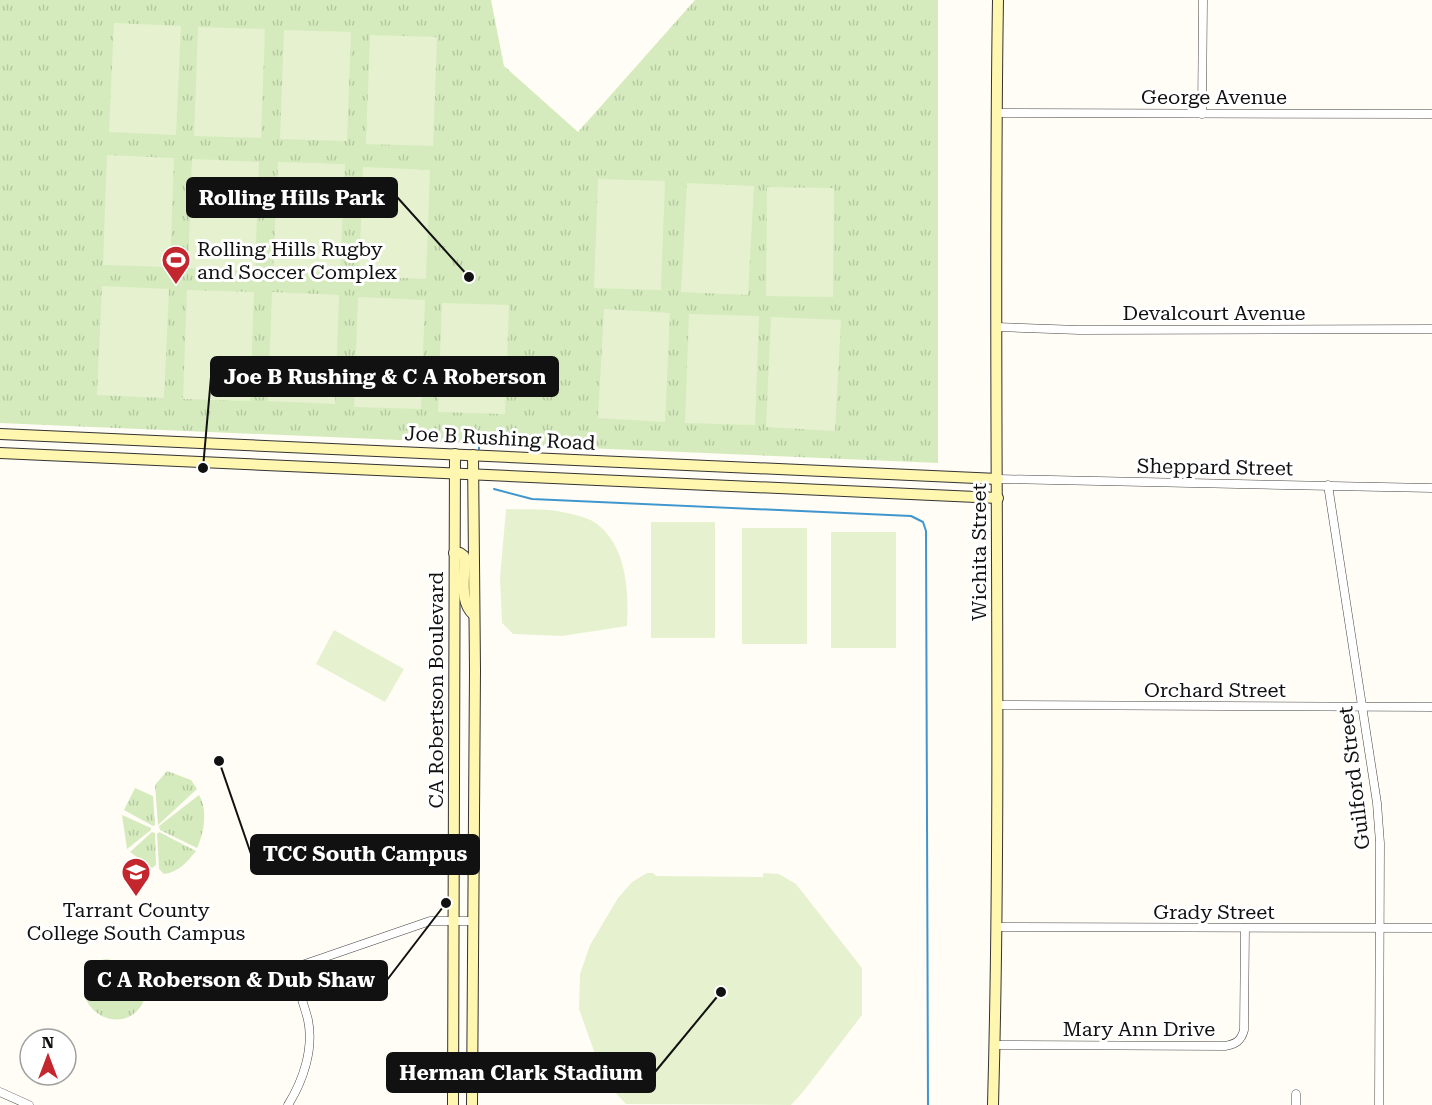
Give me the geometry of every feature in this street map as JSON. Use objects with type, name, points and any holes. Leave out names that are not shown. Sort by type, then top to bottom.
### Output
[{"type":"street","name":"Wichita Street","points":[[993,1105],[998,498],[996,113],[998,0]]},
{"type":"street","points":[[1202,114],[1203,0]]},
{"type":"street","name":"George Avenue","points":[[996,113],[1432,114]]},
{"type":"street","name":"Devalcourt Avenue","points":[[997,327],[1079,330],[1432,328]]},
{"type":"street","name":"Joe B Rushing Road","points":[[0,434],[998,479]]},
{"type":"street","points":[[76,456],[77,438]]},
{"type":"street","points":[[221,463],[223,444]]},
{"type":"street","name":"Joe B Rushing Road","points":[[0,453],[998,498]]},
{"type":"street","name":"CA Robertson Boulevard","points":[[453,1105],[456,775],[455,454]]},
{"type":"street","name":"CA Robertson Boulevard","points":[[472,1105],[475,670],[473,454]]},
{"type":"street","name":"Sheppard Street","points":[[998,479],[1432,488]]},
{"type":"street","name":"Guilford Street","points":[[1328,485],[1368,736],[1378,823],[1379,1105]]},
{"type":"street","points":[[454,553],[464,556],[465,602],[468,610],[474,615]]},
{"type":"street","points":[[454,671],[475,670]]},
{"type":"street","name":"Orchard Street","points":[[997,705],[1432,707]]},
{"type":"street","points":[[456,775],[473,775]]},
{"type":"street","points":[[288,1105],[306,1064],[309,1038],[308,1021],[297,981],[298,970],[305,964],[430,921],[472,921]]},
{"type":"street","name":"Grady Street","points":[[996,927],[1432,928]]},
{"type":"street","name":"Mary Ann Drive","points":[[995,1044],[1225,1046],[1235,1044],[1242,1039],[1244,1030],[1245,928]]},
{"type":"street","points":[[0,1092],[29,1105]]},
{"type":"street","points":[[1296,1094],[1296,1105]]},
{"type":"green space","points":[[0,0],[491,0],[504,66],[578,132],[695,0],[938,0],[938,463],[0,423]]},
{"type":"green space","points":[[114,23],[181,26],[176,135],[109,132]]},
{"type":"green space","points":[[198,27],[265,29],[261,138],[194,136]]},
{"type":"green space","points":[[284,30],[351,32],[347,141],[280,139]]},
{"type":"green space","points":[[370,35],[437,37],[433,146],[366,144]]},
{"type":"green space","points":[[107,155],[174,158],[170,267],[103,265]]},
{"type":"green space","points":[[192,159],[259,162],[255,271],[188,268]]},
{"type":"green space","points":[[278,162],[345,164],[340,273],[273,271]]},
{"type":"green space","points":[[363,167],[430,170],[426,279],[359,276]]},
{"type":"green space","points":[[598,179],[665,181],[661,290],[594,288]]},
{"type":"green space","points":[[687,183],[754,186],[748,295],[681,292]]},
{"type":"green space","points":[[767,187],[834,188],[833,297],[766,296]]},
{"type":"green space","points":[[102,286],[169,289],[164,398],[97,395]]},
{"type":"green space","points":[[187,290],[254,292],[250,401],[183,399]]},
{"type":"green space","points":[[272,292],[339,295],[335,404],[268,401]]},
{"type":"green space","points":[[358,297],[425,300],[421,409],[354,407]]},
{"type":"green space","points":[[442,303],[509,305],[505,414],[438,412]]},
{"type":"green space","points":[[604,309],[670,313],[665,422],[598,418]]},
{"type":"green space","points":[[689,314],[759,316],[755,425],[685,423]]},
{"type":"green space","points":[[771,317],[841,320],[835,431],[766,427]]},
{"type":"green space","points":[[506,509],[552,510],[587,518],[607,534],[615,545],[624,571],[627,626],[562,636],[513,634],[502,623],[500,578]]},
{"type":"green space","points":[[651,522],[715,522],[715,638],[651,638]]},
{"type":"green space","points":[[742,528],[807,528],[807,644],[742,644]]},
{"type":"green space","points":[[831,532],[896,532],[896,648],[831,648]]},
{"type":"green space","points":[[334,630],[404,669],[385,702],[316,664]]},
{"type":"green space","points":[[167,771],[191,780],[197,789],[158,825],[155,785]]},
{"type":"green space","points":[[135,788],[153,796],[155,825],[124,810]]},
{"type":"green space","points":[[199,795],[202,801],[204,822],[197,848],[160,830],[159,826]]},
{"type":"green space","points":[[122,815],[151,828],[127,849]]},
{"type":"green space","points":[[152,832],[155,833],[156,865],[152,868],[130,852]]},
{"type":"green space","points":[[159,832],[196,851],[178,869],[164,874],[159,869],[157,834]]},
{"type":"green space","points":[[647,873],[653,873],[656,876],[763,877],[763,873],[779,874],[796,884],[862,968],[862,1015],[791,1105],[626,1104],[605,1082],[579,1009],[580,974],[590,945],[618,898],[632,882]]},
{"type":"green space","points":[[106,959],[122,966],[142,996],[141,1007],[126,1018],[116,1020],[106,1018],[89,1005],[85,995],[85,984],[89,973],[96,964]]},
{"type":"waterway","points":[[479,436],[479,449]]},
{"type":"waterway","points":[[494,489],[532,499],[911,516],[923,522],[926,531],[928,1105]]},
{"type":"place","name":"Rolling Hills Park","points":[[469,277]]},
{"type":"place","name":"Rolling Hills Rugby and Soccer Complex","points":[[176,286]]},
{"type":"place","name":"Joe B Rushing & C A Roberson","points":[[203,468]]},
{"type":"place","name":"TCC South Campus","points":[[219,761]]},
{"type":"place","name":"Tarrant County College South Campus","points":[[136,898]]},
{"type":"place","name":"C A Roberson & Dub Shaw","points":[[446,903]]},
{"type":"place","name":"Herman Clark Stadium","points":[[721,992]]}]
